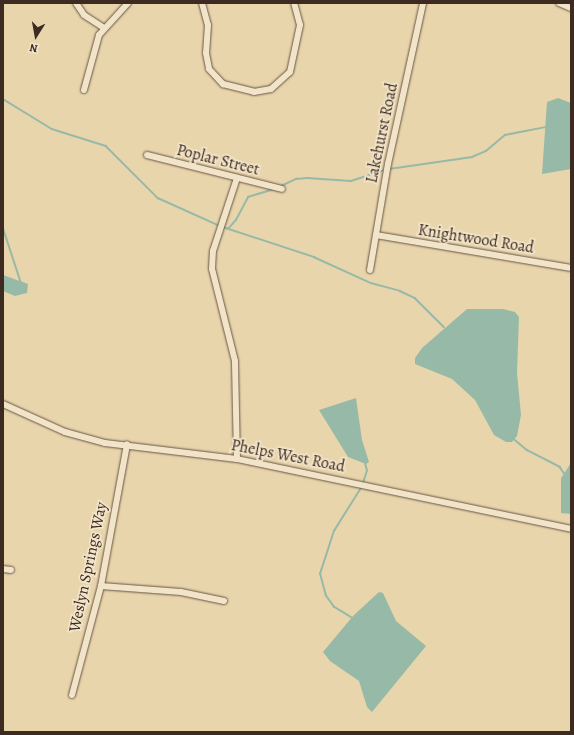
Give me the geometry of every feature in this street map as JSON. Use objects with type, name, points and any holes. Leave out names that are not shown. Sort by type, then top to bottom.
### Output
[{"type":"street","points":[[76,3],[84,15],[104,28]]},
{"type":"street","points":[[84,90],[96,42],[104,28],[128,3]]},
{"type":"street","points":[[202,3],[208,25],[206,53],[209,68],[223,84],[254,92],[272,89],[290,72],[300,25],[294,3]]},
{"type":"street","name":"Lakehurst Road","points":[[370,270],[423,3]]},
{"type":"street","points":[[559,3],[571,8]]},
{"type":"street","name":"Poplar Street","points":[[147,155],[282,189]]},
{"type":"street","points":[[237,178],[213,251],[212,269],[235,361],[237,459]]},
{"type":"street","name":"Knightwood Road","points":[[376,235],[571,268]]},
{"type":"street","name":"Phelps West Road","points":[[3,404],[83,438],[237,459],[571,528]]},
{"type":"street","name":"Weslyn Springs Way","points":[[72,695],[101,586],[127,444]]},
{"type":"street","points":[[3,569],[11,570]]},
{"type":"street","points":[[101,586],[181,592],[224,601]]},
{"type":"shaded area","points":[[558,98],[571,103],[571,169],[542,174],[547,102]]},
{"type":"shaded area","points":[[3,275],[28,284],[27,293],[15,296],[3,291]]},
{"type":"shaded area","points":[[467,309],[503,309],[515,312],[519,317],[517,373],[521,415],[517,436],[512,442],[506,442],[494,435],[475,400],[452,379],[415,364],[415,358],[422,348]]},
{"type":"shaded area","points":[[356,398],[362,440],[369,462],[366,464],[348,457],[319,410]]},
{"type":"shaded area","points":[[571,463],[571,514],[561,513],[561,478]]},
{"type":"shaded area","points":[[379,592],[383,593],[396,621],[426,646],[372,712],[367,707],[359,681],[330,661],[323,652],[353,616]]},
{"type":"waterway","points":[[3,99],[52,129],[106,146],[158,198],[220,226]]},
{"type":"waterway","points":[[389,169],[472,157],[486,151],[505,135],[546,127]]},
{"type":"waterway","points":[[281,186],[296,179],[307,178],[351,181],[385,170]]},
{"type":"waterway","points":[[228,229],[236,220],[248,197],[274,189]]},
{"type":"waterway","points":[[3,227],[21,282]]},
{"type":"waterway","points":[[223,227],[314,257],[371,283],[400,291],[415,298],[444,327]]},
{"type":"waterway","points":[[514,439],[527,450],[560,467],[564,473]]},
{"type":"waterway","points":[[363,483],[367,471],[365,463]]},
{"type":"waterway","points":[[352,618],[334,607],[326,596],[320,574],[334,531],[361,488]]}]
